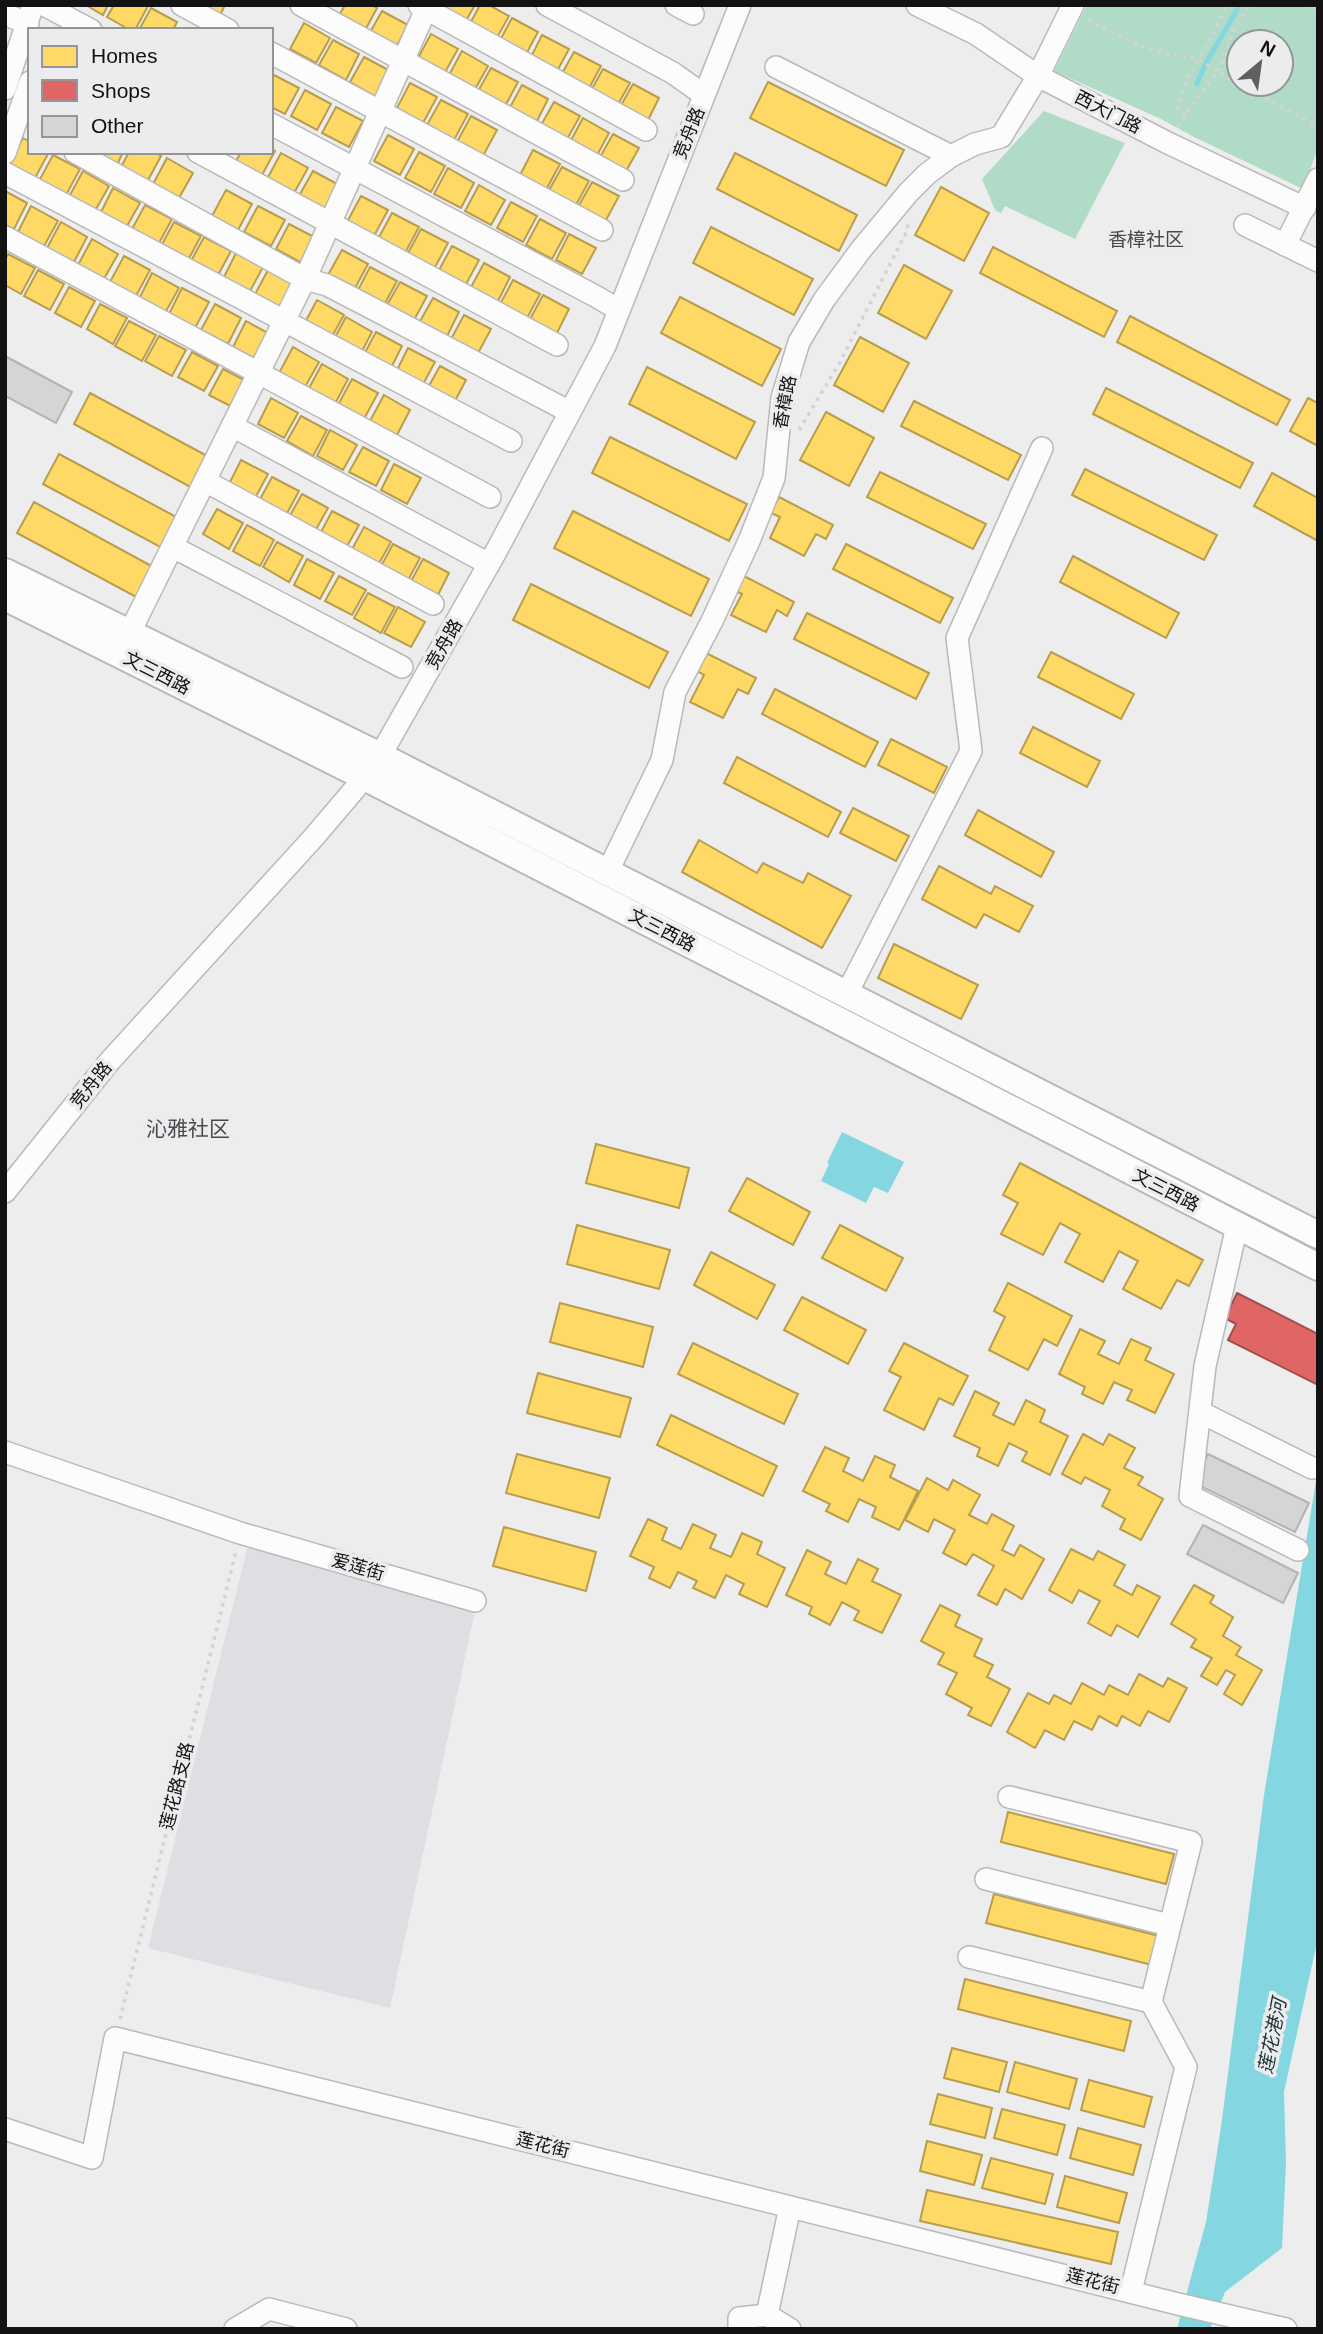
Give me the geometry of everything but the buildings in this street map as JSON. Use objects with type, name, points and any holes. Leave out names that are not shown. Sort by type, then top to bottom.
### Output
[{"type":"main road","name":"文三西路","points":[[5,572],[129,634],[373,767],[1310,1264]]},
{"type":"main road","name":"文三西路","points":[[5,597],[607,873],[1314,1233]]},
{"type":"street","points":[[182,5],[224,28]]},
{"type":"street","points":[[301,5],[623,180]]},
{"type":"street","points":[[547,5],[673,73],[704,95]]},
{"type":"street","name":"竞舟路","points":[[5,1192],[109,1062],[305,847],[373,767],[489,564],[605,346],[740,5]]},
{"type":"street","name":"西大门路","points":[[917,5],[976,34],[1038,76],[1168,143],[1305,208]]},
{"type":"street","points":[[129,634],[305,279],[404,60],[424,7],[646,130]]},
{"type":"street","name":"香樟路","points":[[607,873],[663,760],[675,692],[712,621],[749,541],[774,478],[782,398],[799,342],[839,280],[908,193],[951,156],[975,144],[1001,137],[1038,76],[1071,9]]},
{"type":"street","points":[[5,14],[31,15],[5,89]]},
{"type":"street","points":[[57,14],[87,28]]},
{"type":"street","points":[[273,54],[602,230]]},
{"type":"street","points":[[776,67],[951,156]]},
{"type":"street","points":[[5,153],[28,88]]},
{"type":"street","points":[[273,125],[619,310]]},
{"type":"street","points":[[79,154],[305,279],[327,285],[349,296],[570,412]]},
{"type":"street","points":[[202,154],[557,345]]},
{"type":"street","points":[[5,173],[511,441]]},
{"type":"street","points":[[1285,245],[1318,179]]},
{"type":"street","points":[[1245,225],[1318,261]]},
{"type":"street","points":[[5,237],[490,496]]},
{"type":"street","points":[[232,426],[489,564]]},
{"type":"street","points":[[846,995],[971,751],[957,638],[1042,448]]},
{"type":"street","points":[[205,481],[433,604]]},
{"type":"street","points":[[173,547],[402,667]]},
{"type":"street","points":[[1237,1226],[1205,1366],[1190,1496],[1298,1550]]},
{"type":"street","points":[[1200,1412],[1312,1468]]},
{"type":"street","name":"爱莲街","points":[[5,1452],[240,1533],[475,1601]]},
{"type":"street","points":[[1009,1797],[1191,1842],[1151,2002],[1186,2067],[1131,2291]]},
{"type":"street","points":[[986,1879],[1169,1925]]},
{"type":"street","points":[[969,1957],[1151,2002]]},
{"type":"street","points":[[5,2129],[92,2158],[115,2038]]},
{"type":"street","name":"莲花街","points":[[115,2038],[1286,2329]]},
{"type":"street","points":[[767,2315],[790,2207]]},
{"type":"street","points":[[235,2329],[270,2309],[346,2329]]},
{"type":"street","points":[[739,2329],[739,2318],[767,2315],[790,2329]]},
{"type":"path","points":[[1185,116],[1177,107],[1186,80],[1227,5]]},
{"type":"path","points":[[1168,143],[1218,71],[1231,36],[1249,5]]},
{"type":"path","points":[[1310,5],[1318,9]]},
{"type":"path","points":[[1071,9],[1139,46],[1198,59],[1241,86],[1318,126]]},
{"type":"path","points":[[797,434],[839,364],[907,231],[908,193]]},
{"type":"path","name":"莲花路支路","points":[[115,2038],[240,1533]]},
{"type":"shaded area","points":[[252,1529],[453,1594],[474,1615],[390,2008],[148,1948]]},
{"type":"green space","points":[[1087,5],[1318,5],[1318,148],[1303,189],[1161,119],[1054,71]]},
{"type":"green space","points":[[1044,111],[1125,143],[1075,239],[1005,206],[1001,213],[995,210],[982,179]]},
{"type":"water","points":[[842,1132],[904,1162],[888,1193],[874,1187],[866,1203],[821,1181]]},
{"type":"water","name":"莲花港河","points":[[1318,1469],[1318,1938],[1284,2092],[1286,2163],[1282,2248],[1225,2292],[1210,2329],[1177,2329],[1206,2222],[1264,1795]]},
{"type":"waterway","points":[[1197,84],[1239,5]]},
{"type":"district","name":"香樟社区","points":[[1146,239]]},
{"type":"district","name":"沁雅社区","points":[[188,1129]]}]
